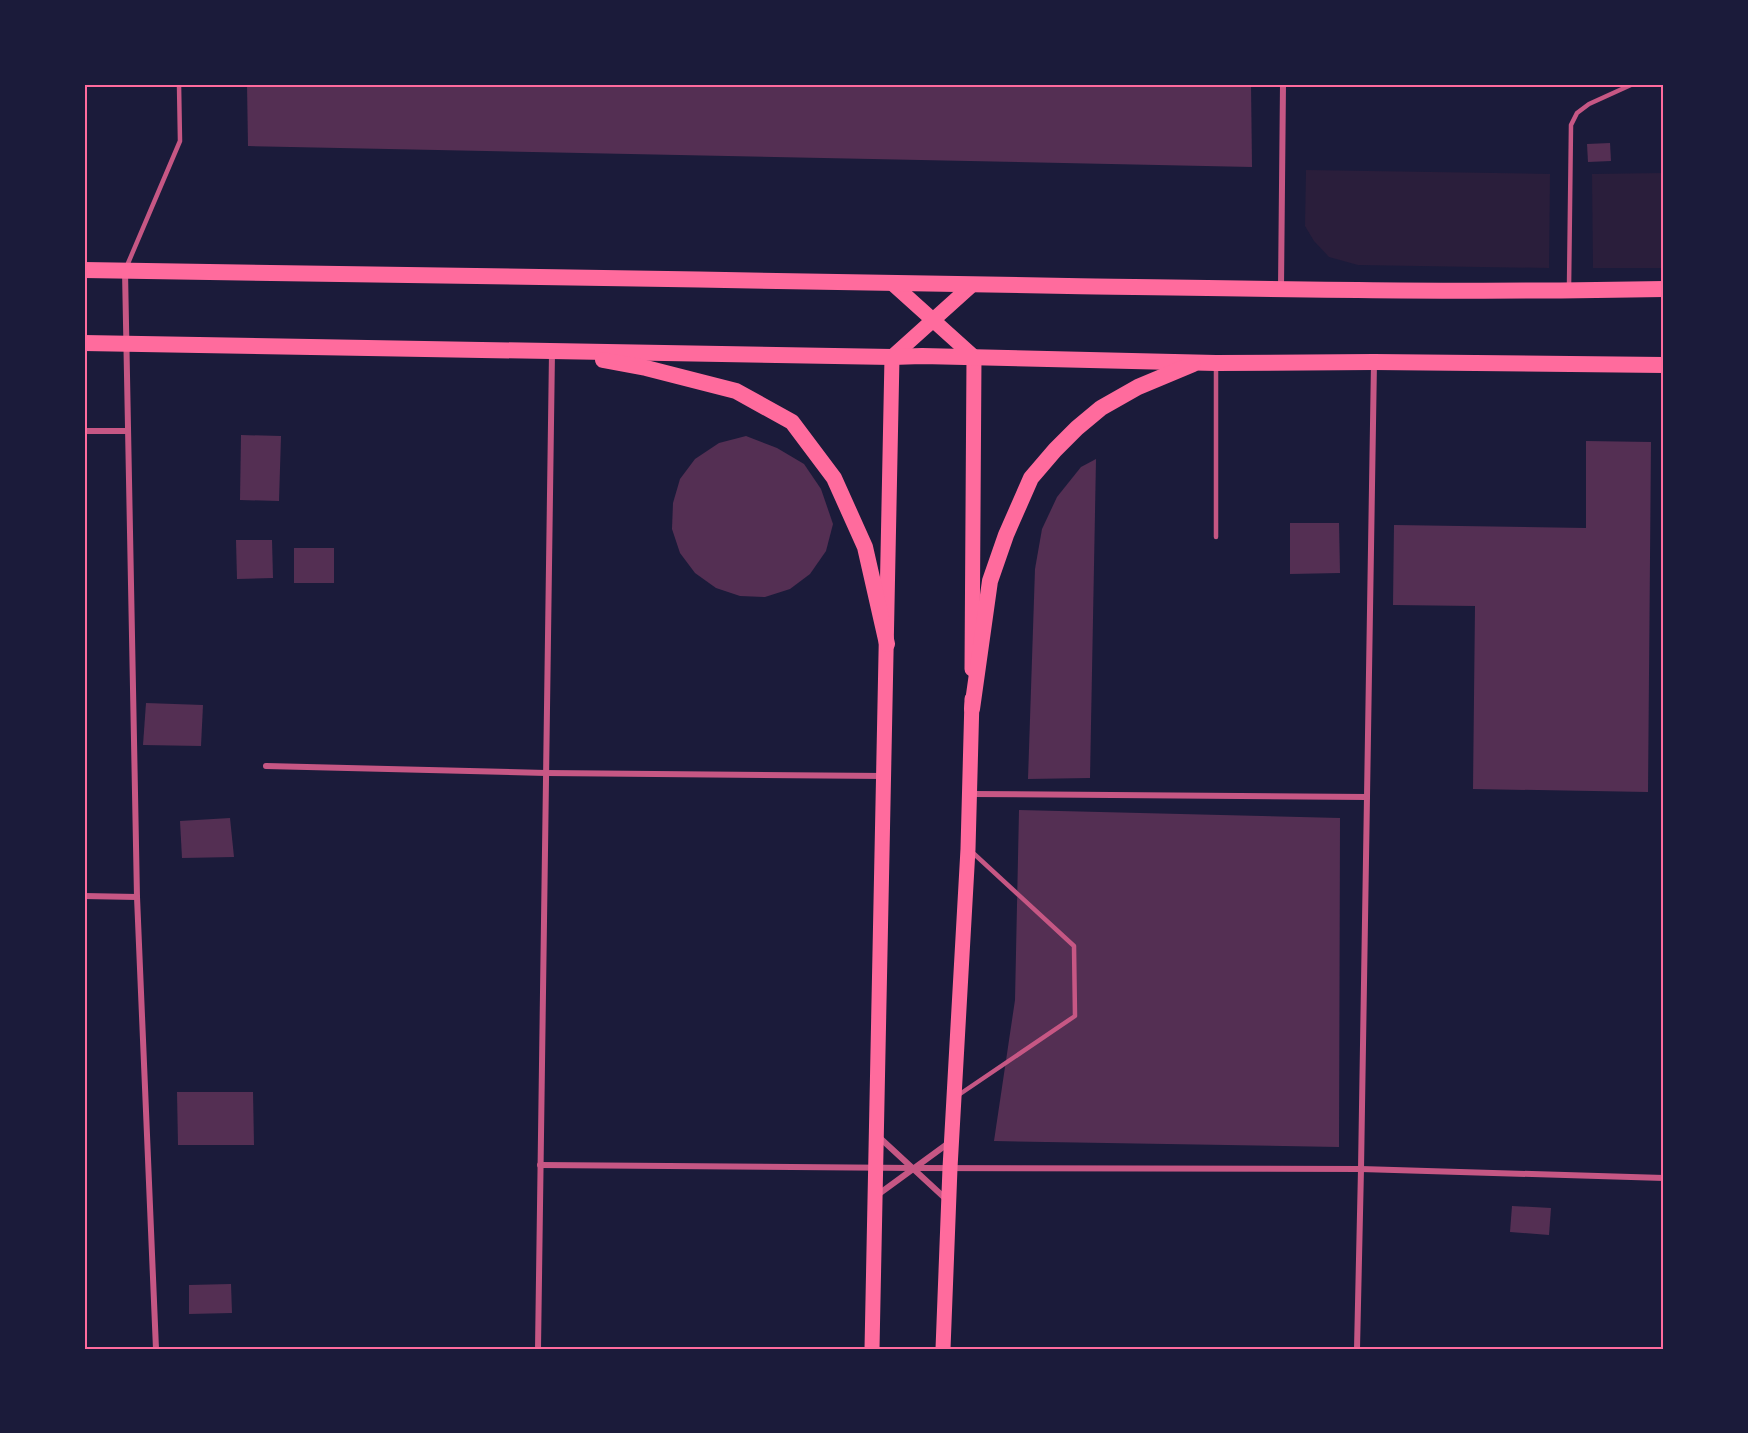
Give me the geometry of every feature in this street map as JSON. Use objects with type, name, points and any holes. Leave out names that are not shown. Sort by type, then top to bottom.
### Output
[{"type":"highway","points":[[84,270],[1281,290],[1664,289]]},
{"type":"highway","points":[[84,343],[1207,362],[1664,365]]},
{"type":"highway","points":[[552,351],[646,368],[736,391],[792,422],[834,478],[865,547],[887,644]]},
{"type":"highway","points":[[972,709],[990,581],[1030,478],[1062,442],[1101,408],[1138,387],[1207,362]]},
{"type":"main road","points":[[894,285],[974,357],[970,794],[948,1202],[943,1349]]},
{"type":"main road","points":[[873,1349],[892,357],[972,285]]},
{"type":"street","points":[[1281,290],[1282,84]]},
{"type":"street","points":[[125,270],[137,897],[156,1349]]},
{"type":"street","points":[[538,1349],[552,351]]},
{"type":"street","points":[[1357,1349],[1362,1169],[1374,362]]},
{"type":"street","points":[[84,431],[127,431]]},
{"type":"street","points":[[266,766],[546,773],[885,776]]},
{"type":"street","points":[[970,794],[1367,796]]},
{"type":"street","points":[[84,896],[137,897]]},
{"type":"street","points":[[877,1136],[948,1202]]},
{"type":"street","points":[[876,1196],[952,1141]]},
{"type":"street","points":[[540,1165],[1362,1169],[1664,1178]]},
{"type":"lane","points":[[125,270],[180,141],[179,84]]},
{"type":"lane","points":[[1569,291],[1572,125],[1577,113],[1589,104],[1633,84]]},
{"type":"lane","points":[[1207,362],[1216,537]]},
{"type":"lane","points":[[955,1097],[1075,1016],[1074,945],[968,849]]},
{"type":"shaded area","points":[[1306,170],[1550,174],[1549,268],[1358,265],[1329,257],[1314,241],[1305,226]]},
{"type":"shaded area","points":[[1664,173],[1664,268],[1593,268],[1592,174]]},
{"type":"building","points":[[247,84],[1251,84],[1252,167],[248,146]]},
{"type":"building","points":[[1610,143],[1611,161],[1588,162],[1587,144]]},
{"type":"building","points":[[241,435],[281,436],[279,501],[240,500]]},
{"type":"building","points":[[746,436],[777,448],[804,464],[821,489],[833,524],[826,551],[810,574],[790,589],[765,597],[740,596],[716,588],[695,573],[680,553],[672,529],[673,503],[680,479],[695,459],[719,443]]},
{"type":"building","points":[[1586,441],[1651,442],[1648,792],[1473,789],[1475,606],[1393,605],[1394,525],[1586,528]]},
{"type":"building","points":[[1096,459],[1090,778],[1028,779],[1035,569],[1042,529],[1057,497],[1081,467]]},
{"type":"building","points":[[1290,523],[1339,523],[1340,573],[1290,574]]},
{"type":"building","points":[[236,540],[272,540],[273,578],[237,579]]},
{"type":"building","points":[[294,548],[334,548],[334,583],[294,583]]},
{"type":"building","points":[[84,554],[86,554],[87,578],[84,577]]},
{"type":"building","points":[[146,703],[203,705],[201,746],[143,745]]},
{"type":"building","points":[[1019,810],[1340,818],[1339,1147],[994,1141],[1015,1000]]},
{"type":"building","points":[[230,818],[234,857],[182,858],[180,821]]},
{"type":"building","points":[[177,1092],[253,1092],[254,1145],[178,1145]]},
{"type":"building","points":[[1512,1206],[1551,1208],[1549,1235],[1510,1232]]},
{"type":"building","points":[[231,1284],[232,1313],[189,1314],[189,1285]]}]
